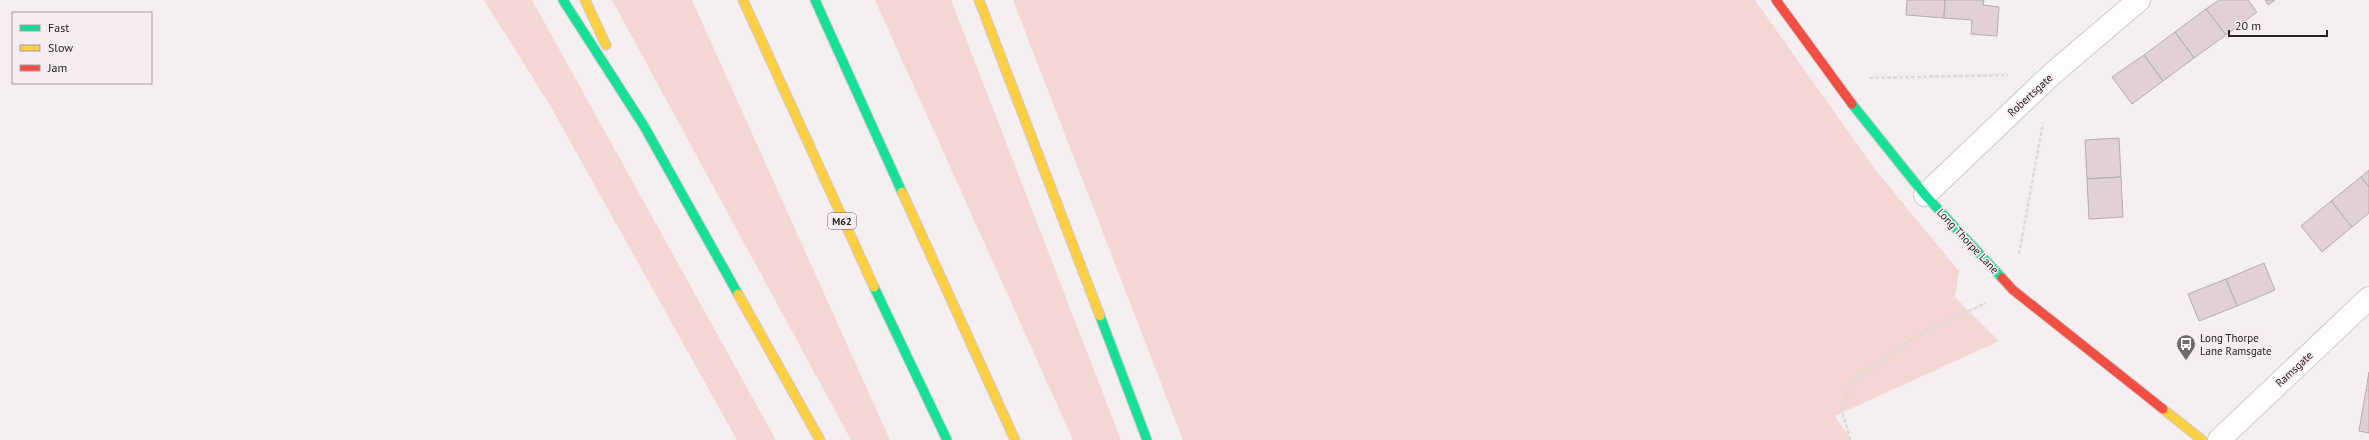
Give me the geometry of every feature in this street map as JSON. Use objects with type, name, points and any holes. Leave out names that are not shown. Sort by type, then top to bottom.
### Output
[{"type":"main road","points":[[563,0],[644,126],[820,440]]},
{"type":"main road","points":[[585,0],[644,126]]},
{"type":"main road","name":"M62","points":[[743,0],[840,217],[947,440]]},
{"type":"main road","points":[[815,0],[1015,440]]},
{"type":"main road","points":[[979,0],[1147,440]]},
{"type":"main road","name":"Long Thorpe Lane","points":[[1776,0],[1832,79],[1925,194],[2013,290],[2202,440]]},
{"type":"street","name":"Robertsgate","points":[[1925,194],[2052,74],[2139,0]]},
{"type":"street","name":"Ramsgate","points":[[2219,440],[2369,298]]},
{"type":"path","points":[[1850,440],[1841,406],[1856,378],[1923,332],[2013,290]]},
{"type":"shaded area","points":[[484,0],[532,0],[776,440],[737,440],[551,107]]},
{"type":"shaded area","points":[[612,0],[692,0],[890,440],[851,440]]},
{"type":"shaded area","points":[[875,0],[951,0],[1121,440],[1073,440]]},
{"type":"shaded area","points":[[1013,0],[1755,0],[1877,172],[1959,271],[1955,297],[1999,341],[1835,416],[1851,440],[1183,440]]},
{"type":"building","points":[[1907,0],[1945,0],[1944,18],[1906,15]]},
{"type":"building","points":[[1945,0],[1984,0],[1983,5],[1999,7],[1997,36],[1971,34],[1972,20],[1944,18]]},
{"type":"building","points":[[2219,0],[2248,0],[2257,12],[2226,35],[2206,9]]},
{"type":"building","points":[[2265,0],[2275,0],[2268,5]]},
{"type":"building","points":[[2206,9],[2226,35],[2194,58],[2175,32]]},
{"type":"building","points":[[2175,32],[2194,58],[2163,81],[2144,55]]},
{"type":"building","points":[[2144,55],[2163,81],[2132,104],[2112,77]]},
{"type":"building","points":[[2119,138],[2121,177],[2087,179],[2085,140]]},
{"type":"building","points":[[2369,170],[2369,187],[2361,177]]},
{"type":"building","points":[[2121,177],[2123,217],[2089,219],[2087,179]]},
{"type":"building","points":[[2361,177],[2369,187],[2369,213],[2352,227],[2331,201]]},
{"type":"building","points":[[2331,201],[2352,227],[2322,252],[2301,226]]},
{"type":"building","points":[[2264,263],[2275,290],[2237,306],[2226,279]]},
{"type":"building","points":[[2226,279],[2237,306],[2199,321],[2188,294]]},
{"type":"building","points":[[2369,372],[2369,391],[2366,390]]},
{"type":"building","points":[[2366,390],[2369,391],[2369,433],[2359,431]]},
{"type":"traffic: fast","points":[[563,0],[644,126],[738,294]]},
{"type":"traffic: fast","points":[[815,0],[902,192]]},
{"type":"traffic: fast","points":[[1852,104],[1925,195],[2002,278]]},
{"type":"traffic: fast","points":[[874,287],[947,440]]},
{"type":"traffic: fast","points":[[1100,316],[1147,440]]},
{"type":"traffic: slow","points":[[585,0],[606,45]]},
{"type":"traffic: slow","points":[[743,0],[874,287]]},
{"type":"traffic: slow","points":[[979,0],[1100,316]]},
{"type":"traffic: slow","points":[[902,192],[1015,440]]},
{"type":"traffic: slow","points":[[738,294],[820,440]]},
{"type":"traffic: slow","points":[[2163,409],[2202,440]]},
{"type":"traffic: jam","points":[[1776,0],[1852,104]]},
{"type":"traffic: jam","points":[[2002,278],[2013,290],[2163,409]]},
{"type":"place","name":"Long Thorpe Lane Ramsgate","points":[[2186,361]]}]
